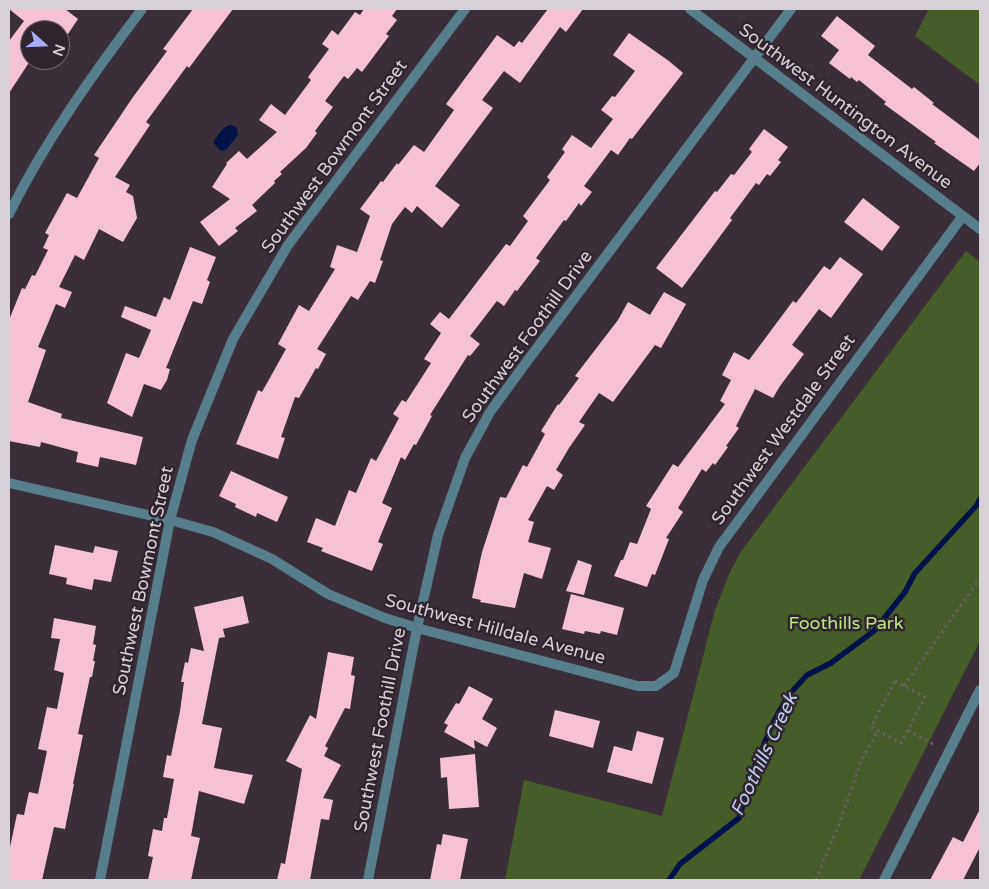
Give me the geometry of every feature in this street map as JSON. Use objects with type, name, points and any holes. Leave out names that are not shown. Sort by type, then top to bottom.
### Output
[{"type":"street","points":[[9,214],[41,154],[77,98],[142,9]]},
{"type":"street","name":"Southwest Bowmont Street","points":[[100,880],[170,520],[192,440],[233,339],[288,245],[465,9]]},
{"type":"street","name":"Southwest Huntington Avenue","points":[[690,9],[980,229]]},
{"type":"street","name":"Southwest Foothill Drive","points":[[368,880],[417,628],[441,527],[465,458],[490,412],[791,9]]},
{"type":"street","name":"Southwest Westdale Street","points":[[666,680],[674,673],[678,663],[703,580],[718,547],[962,217]]},
{"type":"street","name":"Southwest Hilldale Avenue","points":[[9,483],[170,520],[213,532],[272,559],[328,594],[386,618],[417,628],[638,686],[656,686],[666,680]]},
{"type":"street","points":[[884,880],[980,690]]},
{"type":"path","points":[[904,686],[980,578]]},
{"type":"path","points":[[895,681],[925,697],[908,730],[901,743],[871,728],[895,681]]},
{"type":"path","points":[[908,730],[948,752]]},
{"type":"path","points":[[816,880],[840,824],[862,759],[878,731]]},
{"type":"green space","points":[[929,9],[980,9],[980,85],[915,36]]},
{"type":"green space","name":"Foothills Park","points":[[966,251],[980,262],[980,641],[859,880],[505,880],[524,780],[662,816],[715,610],[730,572],[742,550]]},
{"type":"shaded area","points":[[231,125],[237,128],[238,135],[226,150],[221,151],[214,141],[223,129]]},
{"type":"building","points":[[9,9],[65,9],[78,19],[70,31],[70,20],[23,20]]},
{"type":"building","points":[[193,9],[233,9],[189,68],[187,66],[146,122],[150,125],[115,177],[130,185],[126,192],[133,196],[137,218],[123,242],[99,229],[84,260],[75,255],[59,287],[72,292],[65,308],[56,304],[38,347],[46,350],[28,402],[62,414],[61,418],[143,437],[136,465],[100,457],[98,467],[76,462],[78,452],[41,442],[40,447],[9,441],[9,320],[22,288],[25,289],[32,275],[35,276],[48,250],[43,248],[49,235],[45,233],[67,193],[77,198],[99,158],[94,155],[167,51],[163,49]]},
{"type":"building","points":[[364,9],[397,9],[392,16],[397,20],[386,34],[389,36],[362,72],[357,68],[348,79],[344,76],[325,101],[333,107],[315,131],[317,133],[306,148],[280,172],[282,174],[274,181],[275,183],[252,205],[257,211],[235,228],[238,231],[219,246],[200,222],[230,199],[212,187],[226,163],[239,151],[247,159],[277,132],[259,120],[271,104],[285,115],[311,80],[308,77],[329,49],[322,44],[332,30],[338,35],[355,12],[360,15]]},
{"type":"building","points":[[548,9],[583,9],[566,32],[560,27],[520,83],[504,71],[482,100],[493,108],[435,186],[460,205],[442,228],[417,206],[412,213],[405,207],[392,224],[380,260],[383,261],[375,283],[370,281],[358,300],[351,296],[317,349],[326,354],[299,398],[295,397],[281,437],[285,438],[278,459],[236,444],[258,390],[262,392],[286,349],[278,344],[299,305],[309,311],[335,269],[330,267],[337,245],[357,252],[370,216],[360,209],[381,181],[383,182],[414,145],[424,152],[454,110],[446,104],[497,35],[514,47],[519,41],[522,43]]},
{"type":"building","points":[[837,16],[875,46],[868,55],[912,89],[914,87],[934,103],[932,104],[980,140],[980,163],[974,171],[884,104],[886,102],[859,80],[857,82],[851,77],[850,79],[829,63],[839,50],[821,36]]},
{"type":"building","points":[[20,26],[20,70],[24,70],[9,93],[9,41]]},
{"type":"building","points":[[629,33],[683,73],[618,155],[611,150],[584,186],[592,192],[581,206],[579,203],[566,221],[564,220],[536,258],[540,261],[517,291],[515,290],[504,306],[497,301],[470,336],[480,344],[470,356],[468,355],[430,415],[432,416],[416,445],[414,444],[405,460],[401,457],[382,503],[392,508],[378,542],[383,544],[372,571],[321,551],[323,548],[307,542],[316,518],[335,526],[349,490],[356,493],[371,458],[376,461],[399,418],[393,414],[402,400],[406,402],[431,363],[424,359],[441,333],[430,324],[440,312],[449,319],[506,244],[510,246],[528,221],[523,216],[550,180],[547,177],[565,152],[562,149],[572,135],[591,148],[613,119],[601,110],[612,96],[615,97],[635,71],[613,55]]},
{"type":"building","points":[[764,129],[788,147],[778,160],[781,162],[770,176],[767,174],[759,185],[756,183],[730,218],[732,220],[682,288],[656,268],[715,191],[717,192],[731,174],[734,175],[752,152],[749,149]]},
{"type":"building","points":[[863,198],[900,227],[882,251],[844,222]]},
{"type":"building","points":[[190,247],[216,257],[207,280],[210,282],[202,304],[193,301],[166,368],[170,369],[167,380],[161,390],[144,384],[132,417],[107,403],[126,353],[139,358],[151,330],[121,317],[125,306],[156,317],[164,297],[170,300]]},
{"type":"building","points":[[840,257],[863,274],[831,318],[819,309],[792,345],[804,354],[773,398],[755,389],[736,426],[739,428],[726,446],[728,447],[715,465],[713,463],[706,472],[702,469],[678,508],[683,512],[666,538],[669,539],[655,575],[652,574],[647,587],[614,576],[630,542],[637,544],[651,509],[646,506],[673,464],[678,467],[725,404],[720,401],[731,380],[722,375],[734,352],[749,360],[793,301],[796,303],[824,266],[830,270]]},
{"type":"building","points":[[664,292],[686,304],[661,348],[655,345],[613,402],[599,393],[579,422],[585,425],[556,470],[563,475],[554,490],[547,486],[528,520],[534,522],[528,542],[551,548],[542,579],[524,573],[515,608],[480,602],[481,600],[472,598],[482,552],[500,497],[506,498],[523,465],[527,467],[545,434],[541,431],[558,404],[579,378],[575,376],[618,320],[628,302],[650,315]]},
{"type":"building","points":[[231,471],[288,497],[277,522],[257,513],[256,517],[235,507],[236,504],[219,496]]},
{"type":"building","points":[[55,545],[93,553],[95,546],[118,551],[111,582],[94,579],[92,590],[66,584],[67,578],[49,574]]},
{"type":"building","points":[[578,560],[592,565],[584,595],[566,591]]},
{"type":"building","points":[[571,594],[624,608],[617,635],[601,631],[600,634],[585,631],[584,634],[562,629]]},
{"type":"building","points":[[243,596],[249,623],[223,629],[225,637],[219,638],[202,724],[222,728],[214,768],[253,775],[244,804],[199,791],[191,836],[200,838],[191,880],[148,880],[153,857],[148,856],[153,829],[162,831],[164,818],[167,818],[174,779],[163,777],[167,755],[171,756],[180,711],[184,682],[181,682],[185,662],[188,663],[191,648],[204,651],[194,607]]},
{"type":"building","points":[[54,618],[96,626],[93,644],[96,645],[93,661],[95,661],[78,734],[83,735],[65,829],[54,827],[42,880],[9,880],[9,852],[17,814],[24,815],[29,792],[38,794],[47,751],[38,749],[47,707],[57,709],[64,673],[54,670],[60,639],[51,638]]},
{"type":"building","points":[[328,652],[354,657],[351,675],[355,676],[350,709],[345,708],[325,746],[328,748],[324,756],[341,765],[323,798],[333,800],[329,820],[321,819],[310,880],[277,880],[281,863],[285,864],[302,769],[286,761],[310,715],[316,719]]},
{"type":"building","points":[[469,686],[493,699],[482,719],[497,728],[487,747],[474,740],[475,749],[444,732],[448,725],[444,723],[456,703],[459,704]]},
{"type":"building","points":[[555,710],[600,721],[593,748],[549,736]]},
{"type":"building","points":[[637,731],[664,738],[652,784],[607,772],[614,746],[632,751]]},
{"type":"building","points":[[475,754],[479,807],[449,809],[447,777],[441,778],[440,758]]},
{"type":"building","points":[[980,809],[980,847],[963,880],[930,880],[953,837],[963,842]]},
{"type":"building","points":[[443,834],[468,839],[460,880],[430,880],[437,844],[441,845]]},
{"type":"waterway","name":"Foothills Creek","points":[[669,880],[680,864],[739,818],[754,768],[773,723],[787,697],[807,675],[831,663],[874,631],[905,592],[915,573],[977,505],[980,499]]}]
